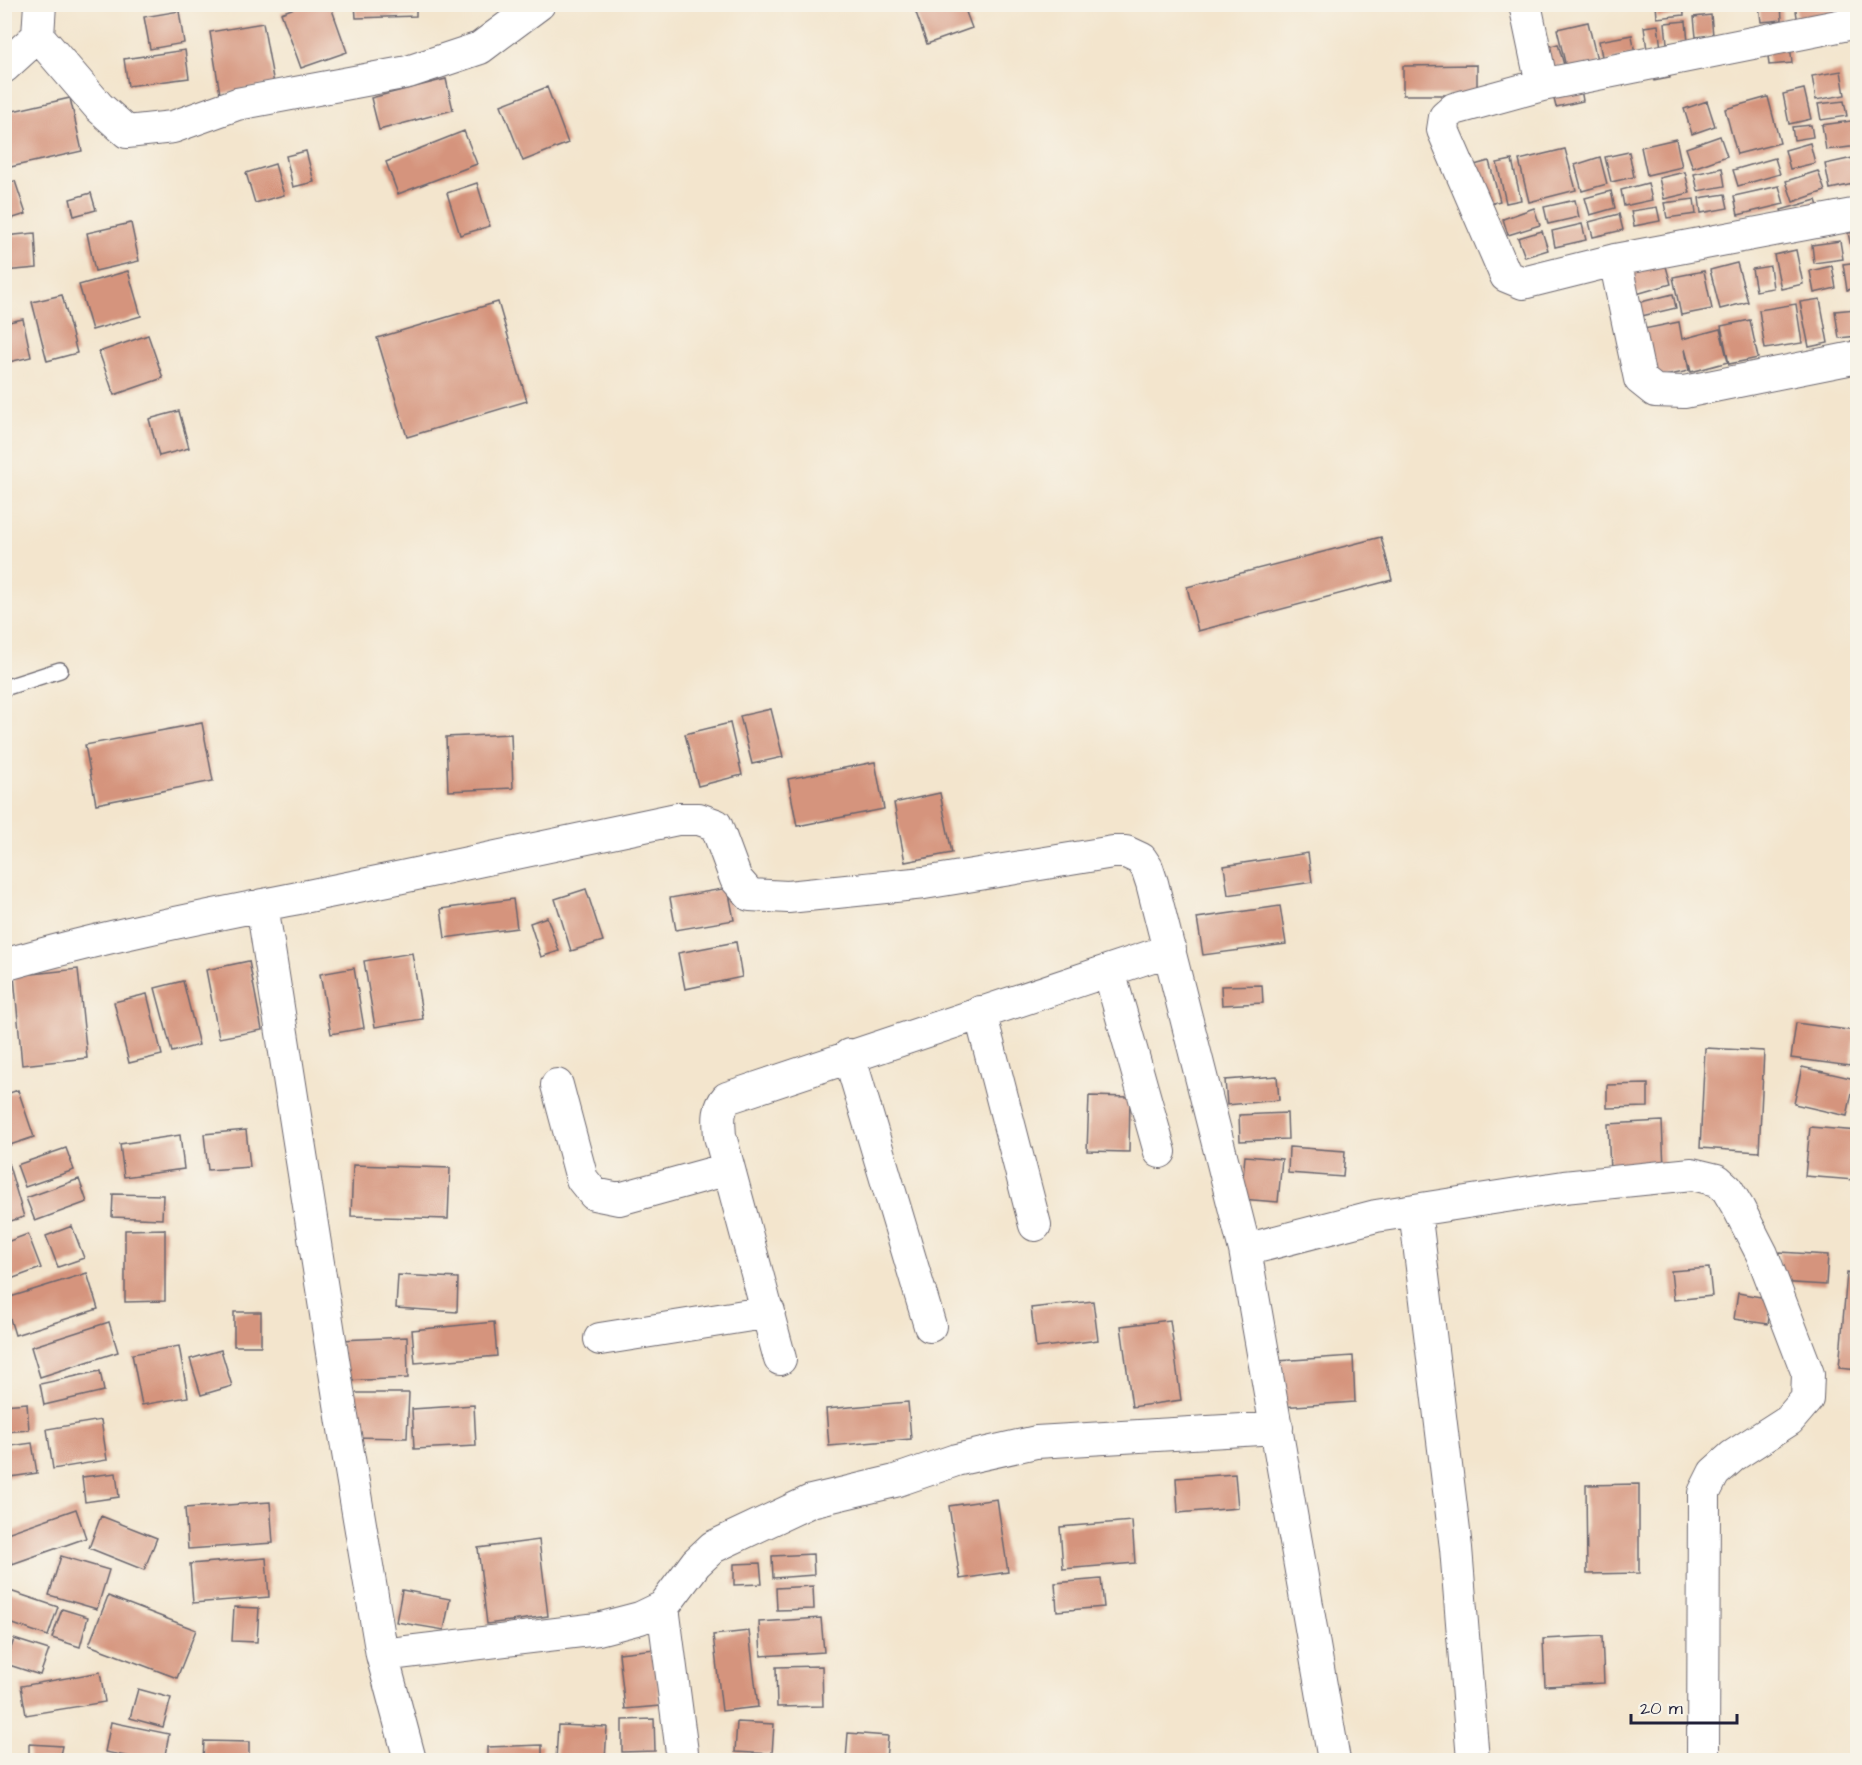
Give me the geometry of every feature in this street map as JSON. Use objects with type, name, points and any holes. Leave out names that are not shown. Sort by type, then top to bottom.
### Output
[{"type":"street","points":[[4,67],[38,36],[40,4]]},
{"type":"street","points":[[38,36],[99,107],[128,132],[173,127],[237,105],[408,72],[480,48],[538,4]]},
{"type":"street","points":[[1525,4],[1542,85]]},
{"type":"street","points":[[1857,22],[1542,85],[1454,110],[1445,117],[1443,130],[1506,276],[1523,283],[1615,260],[1857,214]]},
{"type":"street","points":[[1615,260],[1640,379],[1655,391],[1684,392],[1857,357]]},
{"type":"street","points":[[4,965],[53,951],[262,905],[677,819],[699,819],[716,825],[736,879],[750,895],[788,897],[924,883],[1113,852],[1126,852],[1141,859],[1147,868],[1170,950],[1245,1250],[1334,1761]]},
{"type":"street","points":[[262,905],[343,1424],[382,1655],[410,1761]]},
{"type":"street","points":[[780,1359],[720,1136],[718,1118],[720,1106],[727,1098],[849,1055],[1170,950]]},
{"type":"street","points":[[1109,971],[1160,1152]]},
{"type":"street","points":[[980,1012],[1035,1225]]},
{"type":"street","points":[[849,1055],[930,1326]]},
{"type":"street","points":[[557,1085],[582,1179],[594,1194],[619,1199],[728,1169]]},
{"type":"street","points":[[1245,1250],[1376,1216],[1564,1187],[1692,1174],[1717,1180],[1727,1190],[1762,1254],[1808,1374],[1807,1399],[1789,1420],[1714,1473],[1704,1493],[1703,1761]]},
{"type":"street","points":[[1415,1210],[1456,1548],[1473,1761]]},
{"type":"street","points":[[600,1339],[769,1312]]},
{"type":"street","points":[[382,1655],[598,1629],[640,1618],[663,1607],[696,1563],[713,1547],[811,1501],[895,1481],[956,1460],[1036,1442],[1276,1428]]},
{"type":"street","points":[[663,1607],[683,1761]]},
{"type":"lane","points":[[4,688],[60,670]]},
{"type":"building","points":[[305,4],[330,4],[347,52],[301,68],[281,13]]},
{"type":"building","points":[[355,4],[416,4],[416,16],[356,18]]},
{"type":"building","points":[[913,4],[963,4],[972,28],[927,44]]},
{"type":"building","points":[[1656,4],[1683,4],[1684,15],[1657,18]]},
{"type":"building","points":[[1691,4],[1708,4],[1708,10],[1692,11]]},
{"type":"building","points":[[1781,4],[1782,20],[1761,22],[1759,5]]},
{"type":"building","points":[[1795,4],[1839,4],[1841,15],[1798,23]]},
{"type":"building","points":[[179,11],[184,43],[150,49],[144,17]]},
{"type":"building","points":[[1711,15],[1713,35],[1696,37],[1694,17]]},
{"type":"building","points":[[1686,21],[1688,42],[1667,43],[1665,23]]},
{"type":"building","points":[[1588,22],[1598,64],[1567,71],[1557,29]]},
{"type":"building","points":[[263,23],[274,84],[220,94],[210,32]]},
{"type":"building","points":[[1658,25],[1661,49],[1647,50],[1644,27]]},
{"type":"building","points":[[1632,35],[1635,55],[1603,62],[1599,41]]},
{"type":"building","points":[[1790,43],[1792,63],[1769,65],[1767,46]]},
{"type":"building","points":[[1558,44],[1564,65],[1543,71],[1537,50]]},
{"type":"building","points":[[185,50],[189,78],[128,86],[124,59]]},
{"type":"building","points":[[1477,65],[1477,95],[1403,95],[1403,66]]},
{"type":"building","points":[[1667,65],[1670,78],[1654,81],[1651,69]]},
{"type":"building","points":[[1841,71],[1845,95],[1816,100],[1812,76]]},
{"type":"building","points":[[446,79],[453,110],[379,130],[371,98]]},
{"type":"building","points":[[547,87],[568,143],[523,161],[501,105]]},
{"type":"building","points":[[1581,89],[1583,101],[1556,107],[1553,95]]},
{"type":"building","points":[[1804,89],[1811,119],[1789,124],[1783,94]]},
{"type":"building","points":[[1768,97],[1780,143],[1737,154],[1725,109]]},
{"type":"building","points":[[70,98],[82,151],[6,168],[4,113]]},
{"type":"building","points":[[1707,101],[1715,126],[1692,134],[1684,109]]},
{"type":"building","points":[[1844,101],[1847,116],[1821,120],[1818,104]]},
{"type":"building","points":[[1858,120],[1858,146],[1826,150],[1822,125]]},
{"type":"building","points":[[1811,125],[1813,137],[1794,140],[1792,127]]},
{"type":"building","points":[[464,131],[477,164],[398,194],[386,162]]},
{"type":"building","points":[[1720,136],[1727,156],[1693,168],[1686,148]]},
{"type":"building","points":[[1676,139],[1682,167],[1647,175],[1641,147]]},
{"type":"building","points":[[1810,143],[1815,163],[1790,169],[1785,150]]},
{"type":"building","points":[[1565,149],[1576,190],[1529,202],[1519,160]]},
{"type":"building","points":[[306,151],[314,182],[293,187],[286,156]]},
{"type":"building","points":[[1629,152],[1634,177],[1611,182],[1605,157]]},
{"type":"building","points":[[1600,157],[1607,184],[1582,191],[1575,165]]},
{"type":"building","points":[[1775,158],[1780,174],[1738,186],[1733,170]]},
{"type":"building","points":[[1853,158],[1858,183],[1830,189],[1825,164]]},
{"type":"building","points":[[1512,160],[1521,200],[1506,203],[1497,163]]},
{"type":"building","points":[[1489,161],[1500,201],[1479,207],[1467,167]]},
{"type":"building","points":[[275,164],[284,195],[255,203],[246,173]]},
{"type":"building","points":[[1722,168],[1725,186],[1698,191],[1694,174]]},
{"type":"building","points":[[1818,171],[1825,191],[1793,202],[1786,181]]},
{"type":"building","points":[[1685,172],[1690,193],[1664,199],[1659,178]]},
{"type":"building","points":[[15,181],[26,214],[4,221],[4,184]]},
{"type":"building","points":[[477,183],[490,226],[460,235],[447,193]]},
{"type":"building","points":[[1648,183],[1652,200],[1624,206],[1621,190]]},
{"type":"building","points":[[1779,186],[1784,204],[1738,215],[1734,196]]},
{"type":"building","points":[[1611,191],[1615,208],[1590,215],[1585,198]]},
{"type":"building","points":[[91,193],[96,210],[74,216],[70,199]]},
{"type":"building","points":[[1725,194],[1728,208],[1701,213],[1699,198]]},
{"type":"building","points":[[1694,199],[1696,214],[1667,218],[1664,203]]},
{"type":"building","points":[[1575,200],[1579,217],[1548,224],[1544,207]]},
{"type":"building","points":[[1816,200],[1820,212],[1785,222],[1781,210]]},
{"type":"building","points":[[1657,207],[1660,221],[1634,226],[1631,211]]},
{"type":"building","points":[[1534,208],[1540,225],[1508,235],[1503,219]]},
{"type":"building","points":[[1619,214],[1623,230],[1593,237],[1589,222]]},
{"type":"building","points":[[131,223],[139,261],[95,271],[87,233]]},
{"type":"building","points":[[1582,224],[1586,240],[1555,247],[1552,231]]},
{"type":"building","points":[[1542,231],[1548,250],[1525,257],[1518,238]]},
{"type":"building","points":[[1858,232],[1858,255],[1853,256],[1848,233]]},
{"type":"building","points":[[35,233],[37,268],[4,271],[4,236]]},
{"type":"building","points":[[1840,241],[1843,259],[1814,263],[1812,245]]},
{"type":"building","points":[[1796,250],[1803,284],[1781,289],[1774,255]]},
{"type":"building","points":[[1858,262],[1858,288],[1847,290],[1843,264]]},
{"type":"building","points":[[1665,263],[1671,284],[1633,295],[1628,274]]},
{"type":"building","points":[[1737,263],[1748,302],[1720,309],[1710,270]]},
{"type":"building","points":[[1770,266],[1773,288],[1756,291],[1752,269]]},
{"type":"building","points":[[1832,266],[1836,288],[1814,293],[1810,271]]},
{"type":"building","points":[[128,271],[141,316],[92,330],[79,285]]},
{"type":"building","points":[[1704,271],[1712,309],[1681,315],[1673,277]]},
{"type":"building","points":[[1673,294],[1676,308],[1633,318],[1629,305]]},
{"type":"building","points":[[62,295],[77,353],[47,361],[32,302]]},
{"type":"building","points":[[1820,299],[1828,343],[1809,347],[1800,302]]},
{"type":"building","points":[[498,302],[527,401],[407,437],[377,338]]},
{"type":"building","points":[[1796,304],[1802,343],[1765,349],[1759,310]]},
{"type":"building","points":[[1856,309],[1858,336],[1839,338],[1835,311]]},
{"type":"building","points":[[23,319],[31,357],[4,363],[4,323]]},
{"type":"building","points":[[1750,320],[1758,358],[1729,364],[1721,326]]},
{"type":"building","points":[[1679,322],[1682,339],[1720,329],[1728,362],[1691,372],[1685,349],[1689,371],[1645,380],[1634,331]]},
{"type":"building","points":[[148,335],[163,378],[114,395],[99,352]]},
{"type":"building","points":[[179,411],[189,448],[159,456],[149,419]]},
{"type":"building","points":[[1381,537],[1392,580],[1198,631],[1187,587]]},
{"type":"building","points":[[771,709],[783,757],[752,764],[740,716]]},
{"type":"building","points":[[202,723],[213,781],[96,804],[85,745]]},
{"type":"building","points":[[730,723],[742,775],[698,786],[685,734]]},
{"type":"building","points":[[511,734],[513,788],[448,791],[446,737]]},
{"type":"building","points":[[875,762],[884,809],[797,826],[788,779]]},
{"type":"building","points":[[940,793],[952,853],[905,862],[894,803]]},
{"type":"building","points":[[1308,853],[1312,882],[1228,895],[1224,866]]},
{"type":"building","points":[[728,888],[734,920],[676,930],[670,898]]},
{"type":"building","points":[[586,889],[603,941],[571,951],[555,899]]},
{"type":"building","points":[[513,899],[517,928],[445,938],[441,909]]},
{"type":"building","points":[[1280,906],[1286,944],[1203,955],[1197,918]]},
{"type":"building","points":[[547,917],[559,951],[541,957],[530,923]]},
{"type":"building","points":[[736,942],[742,977],[685,989],[678,953]]},
{"type":"building","points":[[412,953],[423,1019],[375,1027],[364,961]]},
{"type":"building","points":[[249,961],[262,1030],[219,1038],[206,970]]},
{"type":"building","points":[[354,968],[364,1028],[331,1034],[320,974]]},
{"type":"building","points":[[78,969],[87,1058],[22,1065],[14,976]]},
{"type":"building","points":[[183,981],[199,1045],[172,1052],[155,988]]},
{"type":"building","points":[[1262,985],[1263,1003],[1222,1005],[1221,986]]},
{"type":"building","points":[[147,994],[162,1055],[129,1063],[114,1002]]},
{"type":"building","points":[[1796,1023],[1855,1031],[1850,1066],[1791,1058]]},
{"type":"building","points":[[1705,1048],[1764,1051],[1759,1152],[1700,1148]]},
{"type":"building","points":[[1802,1067],[1855,1079],[1847,1116],[1794,1104]]},
{"type":"building","points":[[1277,1076],[1279,1100],[1227,1105],[1225,1080]]},
{"type":"building","points":[[1648,1084],[1648,1107],[1607,1108],[1607,1085]]},
{"type":"building","points":[[18,1090],[34,1137],[4,1147],[4,1095]]},
{"type":"building","points":[[1089,1096],[1130,1097],[1129,1152],[1087,1151]]},
{"type":"building","points":[[1287,1113],[1288,1139],[1240,1141],[1239,1115]]},
{"type":"building","points":[[1662,1121],[1664,1169],[1610,1172],[1608,1124]]},
{"type":"building","points":[[1810,1127],[1858,1131],[1854,1180],[1805,1176]]},
{"type":"building","points":[[246,1130],[250,1167],[208,1170],[204,1134]]},
{"type":"building","points":[[180,1135],[184,1169],[124,1177],[120,1144]]},
{"type":"building","points":[[1289,1147],[1345,1151],[1343,1177],[1288,1173]]},
{"type":"building","points":[[66,1148],[74,1170],[25,1187],[17,1165]]},
{"type":"building","points":[[1245,1156],[1282,1159],[1278,1202],[1241,1199]]},
{"type":"building","points":[[7,1159],[24,1217],[4,1223],[4,1160]]},
{"type":"building","points":[[353,1165],[450,1168],[448,1219],[351,1216]]},
{"type":"building","points":[[79,1179],[87,1202],[35,1221],[26,1198]]},
{"type":"building","points":[[113,1194],[163,1195],[162,1219],[112,1217]]},
{"type":"building","points":[[72,1226],[84,1258],[58,1267],[46,1236]]},
{"type":"building","points":[[165,1229],[165,1301],[125,1302],[125,1230]]},
{"type":"building","points":[[28,1234],[41,1268],[8,1280],[4,1272],[4,1243]]},
{"type":"building","points":[[1780,1252],[1828,1255],[1826,1285],[1778,1282]]},
{"type":"building","points":[[1709,1268],[1712,1296],[1674,1300],[1671,1271]]},
{"type":"building","points":[[87,1273],[98,1309],[15,1335],[4,1299]]},
{"type":"building","points":[[1847,1273],[1858,1274],[1858,1370],[1839,1368]]},
{"type":"building","points":[[398,1275],[458,1278],[457,1312],[396,1308]]},
{"type":"building","points":[[1738,1293],[1772,1299],[1768,1324],[1734,1319]]},
{"type":"building","points":[[1093,1301],[1098,1340],[1036,1348],[1031,1308]]},
{"type":"building","points":[[234,1312],[261,1312],[261,1346],[234,1346]]},
{"type":"building","points":[[1170,1320],[1181,1400],[1132,1407],[1121,1326]]},
{"type":"building","points":[[109,1322],[118,1352],[40,1377],[31,1347]]},
{"type":"building","points":[[494,1322],[497,1356],[415,1363],[412,1330]]},
{"type":"building","points":[[407,1337],[408,1378],[343,1381],[341,1340]]},
{"type":"building","points":[[179,1346],[188,1397],[142,1405],[132,1354]]},
{"type":"building","points":[[221,1350],[232,1386],[201,1395],[190,1359]]},
{"type":"building","points":[[1353,1356],[1355,1402],[1280,1407],[1277,1361]]},
{"type":"building","points":[[100,1371],[104,1391],[44,1405],[40,1384]]},
{"type":"building","points":[[354,1393],[409,1393],[407,1438],[352,1437]]},
{"type":"building","points":[[908,1402],[911,1439],[829,1446],[826,1409]]},
{"type":"building","points":[[27,1403],[29,1430],[4,1432],[4,1405]]},
{"type":"building","points":[[474,1405],[476,1446],[414,1449],[412,1409]]},
{"type":"building","points":[[101,1420],[107,1460],[53,1469],[47,1429]]},
{"type":"building","points":[[32,1443],[37,1473],[4,1478],[4,1447]]},
{"type":"building","points":[[116,1473],[119,1497],[85,1502],[82,1477]]},
{"type":"building","points":[[1235,1474],[1238,1508],[1178,1513],[1176,1478]]},
{"type":"building","points":[[1639,1484],[1639,1573],[1587,1574],[1586,1485]]},
{"type":"building","points":[[997,1499],[1008,1572],[960,1579],[949,1506]]},
{"type":"building","points":[[270,1502],[273,1543],[188,1549],[185,1508]]},
{"type":"building","points":[[76,1509],[86,1538],[12,1564],[4,1542],[4,1534]]},
{"type":"building","points":[[101,1516],[157,1538],[144,1570],[89,1548]]},
{"type":"building","points":[[1132,1521],[1135,1563],[1063,1569],[1060,1527]]},
{"type":"building","points":[[539,1540],[548,1616],[487,1624],[478,1548]]},
{"type":"building","points":[[813,1554],[814,1575],[773,1578],[772,1556]]},
{"type":"building","points":[[61,1556],[109,1570],[97,1609],[49,1595]]},
{"type":"building","points":[[266,1558],[269,1597],[193,1603],[190,1564]]},
{"type":"building","points":[[760,1563],[762,1584],[734,1585],[734,1564]]},
{"type":"building","points":[[1101,1579],[1104,1607],[1057,1611],[1055,1583]]},
{"type":"building","points":[[813,1586],[814,1609],[777,1610],[776,1588]]},
{"type":"building","points":[[4,1589],[58,1607],[48,1636],[4,1621]]},
{"type":"building","points":[[402,1590],[450,1599],[444,1630],[396,1622]]},
{"type":"building","points":[[108,1596],[196,1630],[177,1678],[89,1645]]},
{"type":"building","points":[[234,1607],[259,1608],[257,1642],[232,1641]]},
{"type":"building","points":[[62,1609],[88,1617],[80,1647],[52,1638]]},
{"type":"building","points":[[821,1618],[824,1652],[761,1656],[759,1622]]},
{"type":"building","points":[[749,1631],[758,1707],[722,1711],[713,1635]]},
{"type":"building","points":[[1602,1636],[1604,1683],[1545,1686],[1543,1639]]},
{"type":"building","points":[[14,1639],[49,1650],[40,1675],[6,1664]]},
{"type":"building","points":[[655,1649],[660,1706],[625,1709],[619,1653]]},
{"type":"building","points":[[822,1666],[823,1706],[777,1707],[776,1667]]},
{"type":"building","points":[[100,1672],[105,1702],[26,1715],[21,1686]]},
{"type":"building","points":[[138,1689],[171,1698],[163,1727],[130,1718]]},
{"type":"building","points":[[654,1719],[655,1751],[622,1752],[622,1720]]},
{"type":"building","points":[[111,1722],[169,1734],[164,1760],[146,1760],[105,1752]]},
{"type":"building","points":[[737,1722],[774,1724],[772,1754],[735,1752]]},
{"type":"building","points":[[558,1725],[607,1727],[605,1760],[556,1760]]},
{"type":"building","points":[[848,1733],[888,1736],[886,1760],[846,1760]]},
{"type":"building","points":[[204,1741],[249,1742],[249,1760],[203,1760]]},
{"type":"building","points":[[29,1744],[62,1746],[59,1760],[29,1760]]},
{"type":"building","points":[[542,1745],[542,1760],[487,1760],[487,1747]]}]
